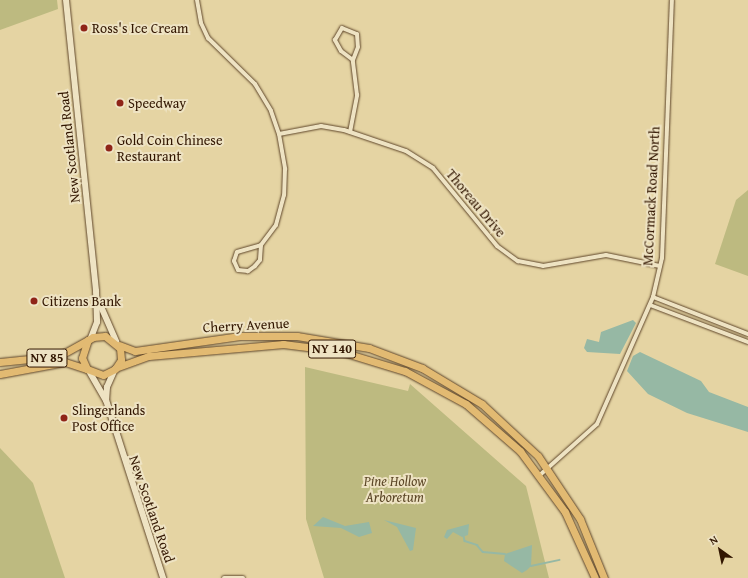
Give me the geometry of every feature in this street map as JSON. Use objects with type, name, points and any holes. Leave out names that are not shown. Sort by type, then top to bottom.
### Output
[{"type":"main road","name":"Cherry Avenue","points":[[117,343],[135,351],[224,338],[283,335],[326,338],[369,348],[422,368],[471,396],[505,422],[548,469],[580,519],[604,578]]},
{"type":"main road","name":"NY 85","points":[[0,362],[59,356],[90,339],[106,336],[117,343],[122,356],[116,368]]},
{"type":"main road","points":[[90,339],[82,358],[88,370],[103,375],[116,368]]},
{"type":"main road","name":"Cherry Avenue","points":[[116,368],[149,356],[254,345],[311,346],[352,354],[405,371],[454,396],[498,430],[540,475],[572,524],[594,578]]},
{"type":"main road","name":"NY 85","points":[[0,374],[65,362],[88,370]]},
{"type":"street","name":"New Scotland Road","points":[[66,0],[96,291],[97,322],[90,339]]},
{"type":"street","points":[[197,0],[208,38],[255,84],[271,111],[279,134],[285,169],[284,195],[276,225],[261,245],[260,260],[255,266],[248,271],[238,270],[234,261],[237,252],[261,245]]},
{"type":"street","name":"McCormack Road North","points":[[540,475],[597,424],[653,298],[660,266],[672,0]]},
{"type":"street","points":[[350,132],[357,95],[353,60],[358,47],[357,34],[342,28],[335,40],[341,51],[353,60]]},
{"type":"street","name":"Thoreau Drive","points":[[279,134],[304,126],[350,132],[406,151],[433,168],[497,246],[518,262],[543,266],[606,255],[660,266]]},
{"type":"street","name":"New Scotland Road","points":[[96,291],[117,343]]},
{"type":"street","points":[[653,298],[748,334]]},
{"type":"street","points":[[650,305],[748,342]]},
{"type":"street","points":[[714,329],[717,322]]},
{"type":"street","name":"New Scotland Road","points":[[106,400],[107,387],[116,368]]},
{"type":"street","name":"New Scotland Road","points":[[88,370],[106,400],[163,578]]},
{"type":"street","points":[[224,578],[243,578]]},
{"type":"green space","points":[[0,0],[57,0],[58,9],[0,30]]},
{"type":"green space","points":[[748,190],[748,276],[715,264],[736,200]]},
{"type":"green space","name":"Pine Hollow Arboretum","points":[[305,367],[408,391],[410,384],[526,486],[549,578],[324,578],[306,519]]},
{"type":"green space","points":[[0,448],[33,483],[65,578],[0,578]]},
{"type":"shaded area","points":[[633,320],[636,323],[620,354],[587,352],[584,348],[587,339],[599,342],[601,332]]},
{"type":"shaded area","points":[[640,352],[701,381],[709,392],[748,407],[748,432],[687,413],[648,394],[627,371],[633,356]]},
{"type":"shaded area","points":[[323,517],[345,526],[369,522],[372,533],[359,537],[341,528],[313,526]]},
{"type":"shaded area","points":[[384,520],[416,528],[413,550],[410,551],[397,527]]},
{"type":"shaded area","points":[[469,524],[468,535],[462,537],[453,532],[447,539],[444,537],[447,530]]},
{"type":"shaded area","points":[[532,545],[531,566],[522,573],[504,561],[505,554]]},
{"type":"waterway","points":[[464,536],[465,541],[477,545],[483,552],[505,554]]},
{"type":"waterway","points":[[531,566],[559,560]]},
{"type":"place","name":"Ross's Ice Cream","points":[[84,28]]},
{"type":"place","name":"Speedway","points":[[120,103]]},
{"type":"place","name":"Gold Coin Chinese Restaurant","points":[[109,148]]},
{"type":"place","name":"Citizens Bank","points":[[34,301]]},
{"type":"place","name":"Slingerlands Post Office","points":[[64,418]]}]
